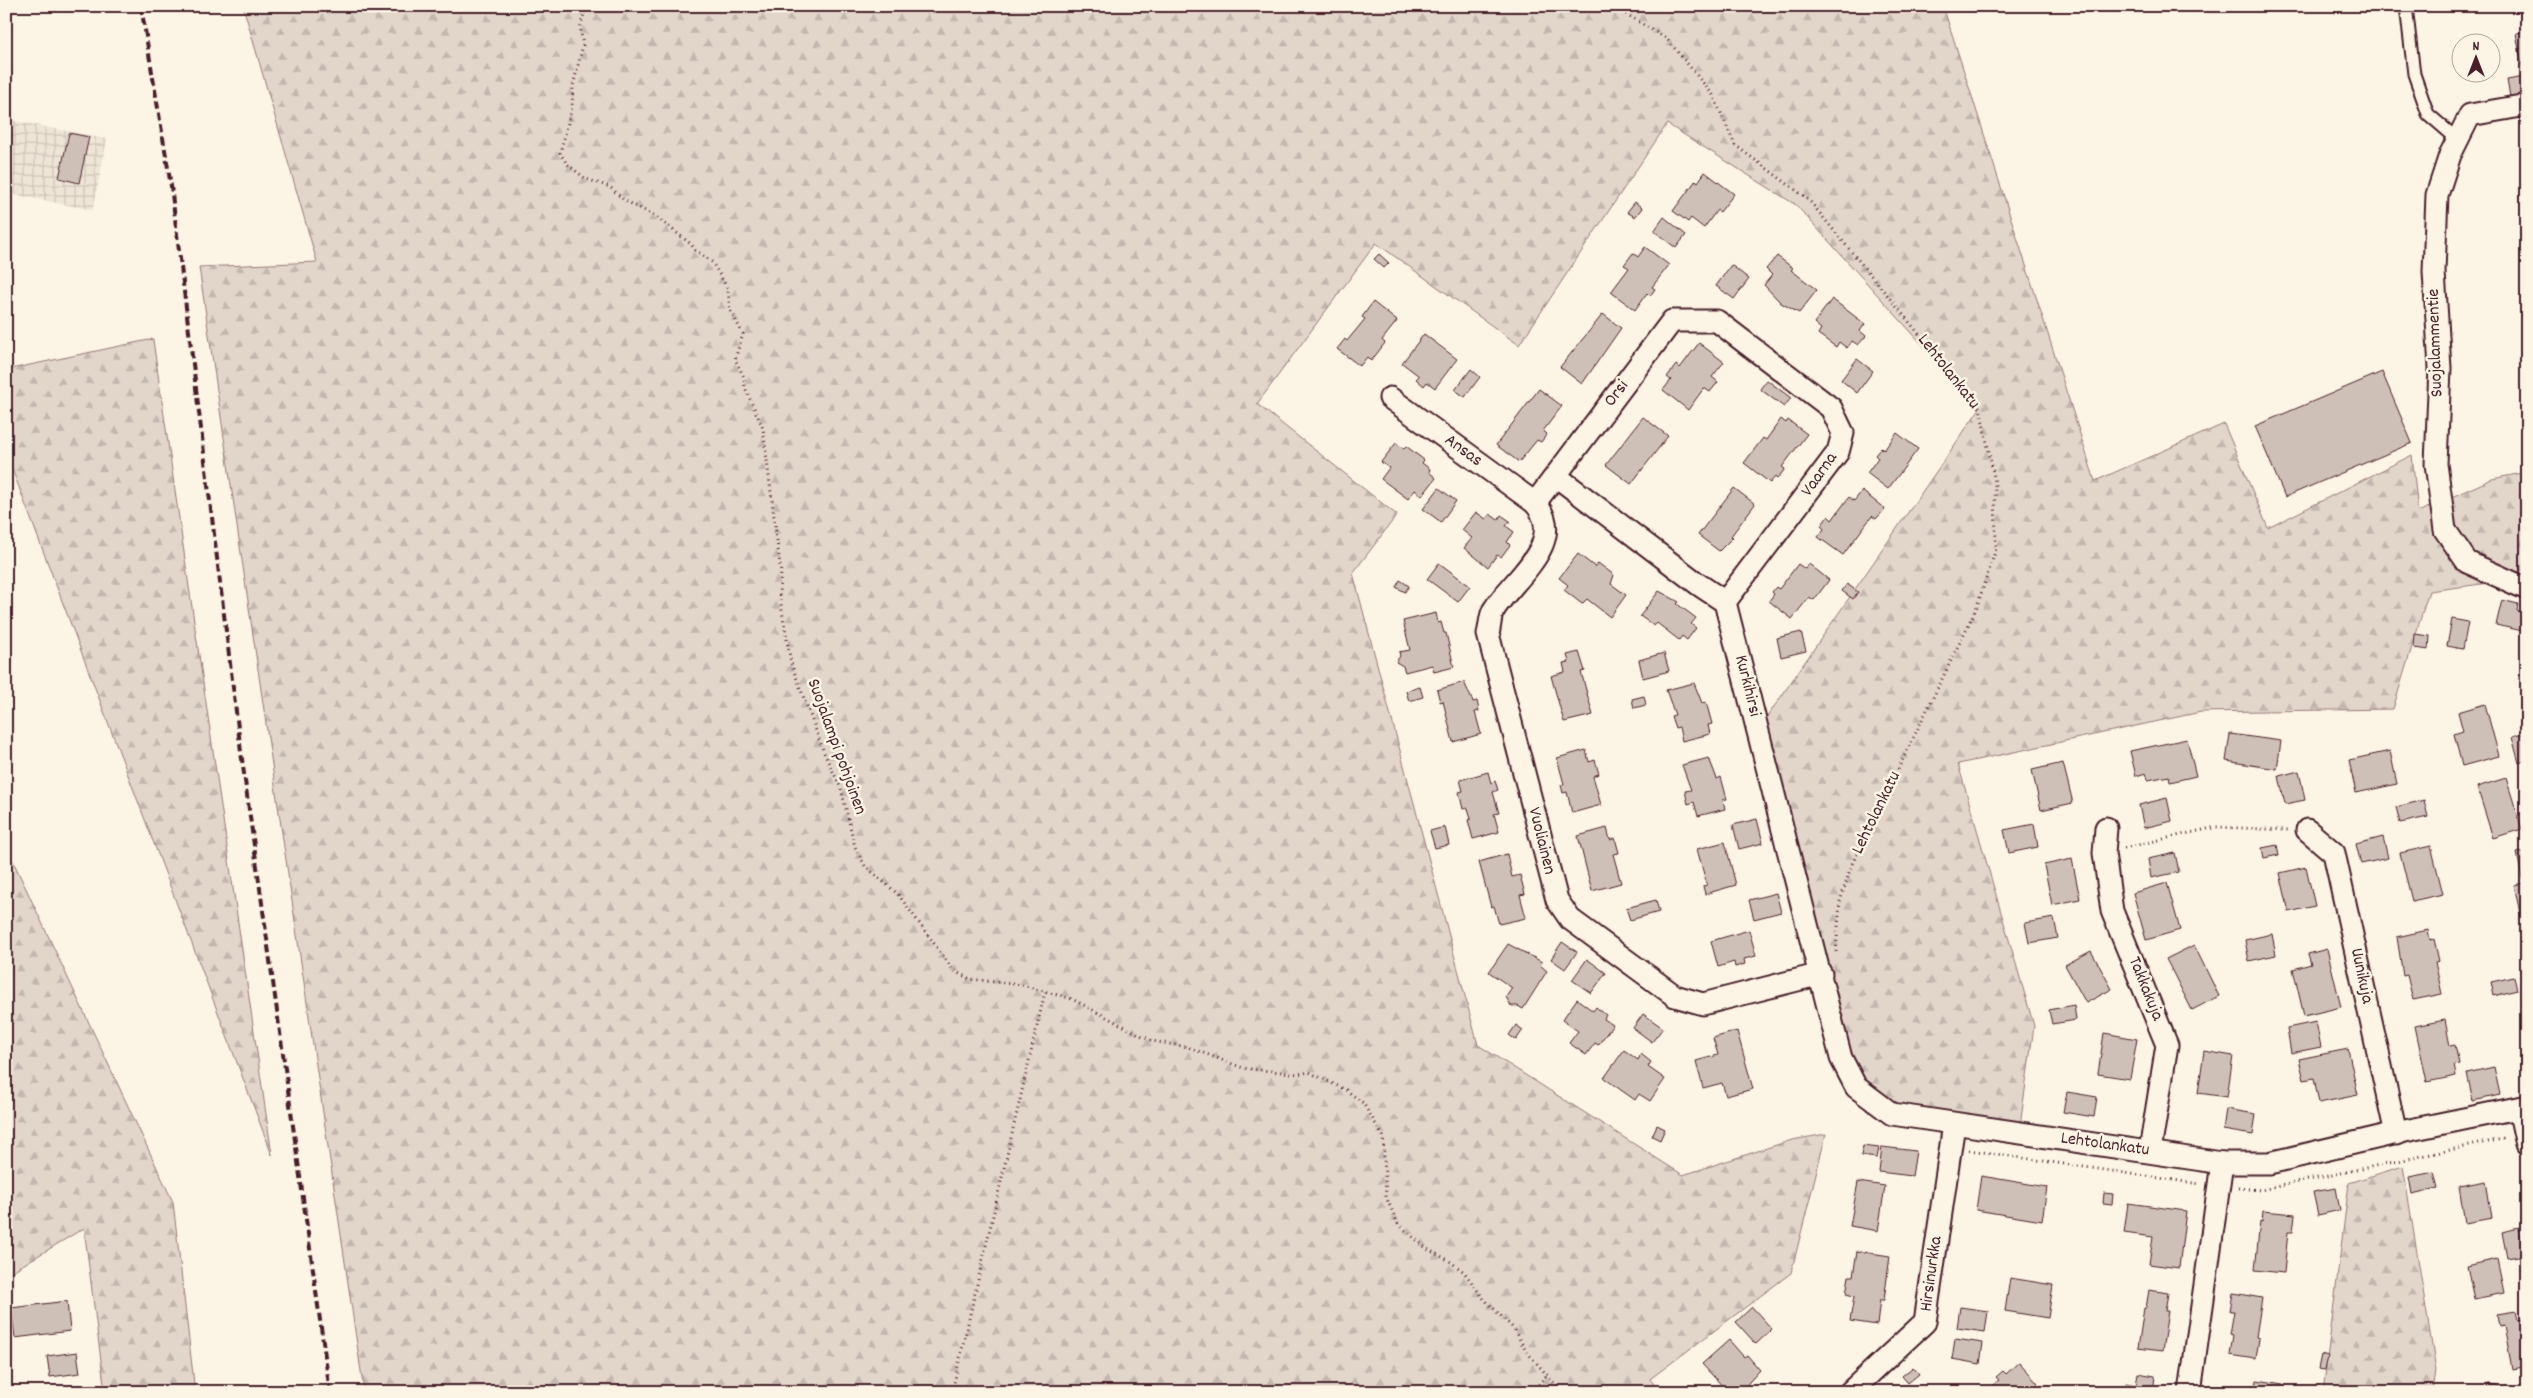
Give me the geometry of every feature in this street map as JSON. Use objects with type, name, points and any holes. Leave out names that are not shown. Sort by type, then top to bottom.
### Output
[{"type":"street","name":"Suojalammentie","points":[[2527,105],[2470,116],[2450,155],[2437,195],[2434,272],[2440,368],[2436,464],[2445,530],[2467,562],[2527,590]]},
{"type":"street","name":"Orsi","points":[[1535,503],[1672,321],[1717,321]]},
{"type":"street","name":"Vaarna","points":[[1717,321],[1830,408],[1843,433],[1838,452],[1725,602]]},
{"type":"street","name":"Ansas","points":[[1390,398],[1535,503]]},
{"type":"street","points":[[1556,476],[1698,584],[1725,602]]},
{"type":"street","name":"Vuoliainen","points":[[1535,503],[1543,513],[1546,530],[1542,547],[1492,612],[1488,634],[1556,900],[1570,919],[1675,996],[1703,1004],[1821,974]]},
{"type":"street","name":"Kurkihirsi","points":[[1725,602],[1821,974]]},
{"type":"street","name":"Takkakuja","points":[[2106,828],[2104,853],[2112,911],[2167,1044],[2150,1151]]},
{"type":"street","name":"Uunikuja","points":[[2308,830],[2334,853],[2396,1134]]},
{"type":"street","name":"Lehtolankatu","points":[[1821,974],[1841,1058],[1856,1087],[1892,1114],[2222,1163],[2269,1163],[2523,1107]]},
{"type":"street","points":[[2523,1107],[2527,1145]]},
{"type":"street","name":"Hirsinurkka","points":[[1850,1392],[1925,1322],[1954,1124]]},
{"type":"street","points":[[2190,1392],[2222,1163]]},
{"type":"lane","points":[[2406,6],[2414,74],[2428,114],[2458,140]]},
{"type":"path","name":"Suojalampi pohjoinen","points":[[586,6],[580,28],[583,45],[572,86],[572,108],[560,153],[567,164],[586,179],[610,188],[624,200],[655,216],[692,244],[695,250],[712,262],[728,290],[730,310],[744,334],[735,359],[744,377],[745,388],[764,428],[781,573],[779,593],[791,663],[825,755],[841,788],[855,848],[865,866],[898,894],[954,971],[970,979],[1022,985],[1072,1000],[1152,1041],[1188,1046],[1243,1068],[1299,1074],[1309,1072],[1346,1090],[1363,1103],[1383,1136],[1386,1197],[1398,1224],[1427,1249],[1448,1260],[1464,1272],[1484,1299],[1513,1328],[1526,1350],[1546,1376],[1562,1392]]},
{"type":"path","name":"Lehtolankatu","points":[[1613,6],[1667,39],[1713,95],[1735,145],[1808,199],[1980,408],[1995,482],[1996,549],[1976,609],[1851,866],[1840,902],[1836,960],[1821,974]]},
{"type":"path","points":[[2104,853],[2216,827],[2308,830]]},
{"type":"path","points":[[952,1392],[1045,992]]},
{"type":"path","points":[[1532,1392],[1546,1376]]},
{"type":"shaded area","points":[[6,119],[107,139],[93,210],[6,193]]},
{"type":"green space","points":[[243,6],[1943,6],[2095,481],[2224,424],[2268,528],[2412,455],[2418,512],[2492,479],[2527,472],[2527,578],[2429,591],[2393,709],[2201,712],[1958,764],[2034,1026],[2019,1133],[1892,1114],[1856,1087],[1758,730],[1980,408],[1796,205],[1667,124],[1519,345],[1376,243],[1257,404],[1397,515],[1353,573],[1478,1045],[1683,1175],[1792,1140],[1826,1134],[1791,1273],[1650,1379],[1660,1392],[364,1392],[199,267],[317,262]]},
{"type":"green space","points":[[153,339],[272,1155],[6,453],[6,370]]},
{"type":"green space","points":[[6,846],[173,1202],[195,1392],[105,1392],[84,1228],[6,1275]]},
{"type":"green space","points":[[2403,1166],[2436,1370],[2433,1392],[2323,1392],[2349,1183]]},
{"type":"building","points":[[2527,31],[2527,94],[2510,97],[2507,80],[2524,77],[2516,33]]},
{"type":"building","points":[[69,133],[89,137],[79,183],[59,178]]},
{"type":"building","points":[[1705,172],[1734,194],[1720,212],[1717,210],[1704,228],[1691,218],[1688,222],[1673,211],[1696,180],[1698,182]]},
{"type":"building","points":[[1635,202],[1642,208],[1635,217],[1627,212]]},
{"type":"building","points":[[1664,217],[1686,235],[1676,248],[1654,231]]},
{"type":"building","points":[[1645,247],[1669,265],[1652,287],[1655,289],[1650,296],[1647,293],[1635,310],[1611,292],[1629,268],[1624,265],[1633,253],[1638,257]]},
{"type":"building","points":[[1379,254],[1389,263],[1384,268],[1374,259]]},
{"type":"building","points":[[1777,256],[1793,268],[1791,270],[1817,290],[1799,313],[1781,303],[1764,285],[1772,275],[1766,269]]},
{"type":"building","points":[[1731,265],[1749,279],[1734,299],[1716,286]]},
{"type":"building","points":[[1832,299],[1865,324],[1860,331],[1866,336],[1858,345],[1852,341],[1847,348],[1839,342],[1836,347],[1818,334],[1821,329],[1814,323]]},
{"type":"building","points":[[1373,302],[1397,321],[1382,340],[1385,343],[1371,361],[1367,357],[1360,366],[1337,349],[1345,339],[1347,341],[1365,319],[1362,317]]},
{"type":"building","points":[[1603,314],[1621,328],[1582,384],[1560,367]]},
{"type":"building","points":[[1424,334],[1457,359],[1435,388],[1427,382],[1424,386],[1416,379],[1419,376],[1402,363]]},
{"type":"building","points":[[1699,343],[1724,362],[1712,377],[1718,382],[1710,392],[1704,388],[1688,410],[1663,390],[1671,380],[1667,377],[1676,365],[1680,368]]},
{"type":"building","points":[[1857,359],[1873,371],[1857,393],[1841,380]]},
{"type":"building","points":[[1471,369],[1480,377],[1465,397],[1455,390]]},
{"type":"building","points":[[2382,372],[2412,443],[2285,497],[2255,426]]},
{"type":"building","points":[[1767,380],[1791,398],[1784,407],[1760,389]]},
{"type":"building","points":[[1539,389],[1562,406],[1543,431],[1547,434],[1541,442],[1537,440],[1519,462],[1496,445]]},
{"type":"building","points":[[1643,417],[1668,436],[1631,484],[1606,465]]},
{"type":"building","points":[[1781,419],[1786,423],[1788,420],[1807,434],[1782,467],[1785,469],[1777,479],[1775,477],[1770,483],[1744,463],[1763,438],[1766,440]]},
{"type":"building","points":[[1897,433],[1918,449],[1888,489],[1867,473],[1878,458],[1875,455],[1881,448],[1884,450]]},
{"type":"building","points":[[1396,443],[1404,449],[1406,446],[1424,460],[1422,463],[1430,469],[1429,472],[1436,478],[1422,496],[1415,490],[1408,499],[1381,479],[1389,468],[1381,462]]},
{"type":"building","points":[[1439,488],[1456,501],[1441,522],[1423,509]]},
{"type":"building","points":[[1734,488],[1755,504],[1731,536],[1733,537],[1719,551],[1698,535]]},
{"type":"building","points":[[1862,491],[1885,509],[1876,519],[1872,516],[1843,555],[1818,537],[1824,529],[1821,526],[1828,516],[1832,520],[1849,497],[1854,501]]},
{"type":"building","points":[[1476,512],[1486,519],[1490,514],[1498,520],[1501,515],[1510,521],[1506,526],[1514,532],[1507,542],[1510,545],[1501,557],[1497,555],[1488,567],[1464,548],[1472,538],[1462,530]]},
{"type":"building","points":[[1578,554],[1595,567],[1598,563],[1614,575],[1611,584],[1626,595],[1610,617],[1587,599],[1582,604],[1564,590],[1568,585],[1559,578]]},
{"type":"building","points":[[1439,563],[1470,586],[1458,602],[1427,579]]},
{"type":"building","points":[[1798,564],[1805,569],[1809,564],[1829,580],[1814,600],[1809,597],[1792,619],[1769,601],[1774,594],[1772,592],[1776,587],[1779,589]]},
{"type":"building","points":[[1400,580],[1409,586],[1405,592],[1396,587]]},
{"type":"building","points":[[1847,584],[1858,592],[1853,599],[1842,591]]},
{"type":"building","points":[[1659,591],[1679,602],[1677,604],[1696,618],[1691,624],[1696,628],[1687,640],[1682,636],[1679,640],[1657,623],[1654,626],[1640,616]]},
{"type":"building","points":[[2502,600],[2518,604],[2517,611],[2527,613],[2527,632],[2496,625]]},
{"type":"building","points":[[1436,613],[1438,623],[1441,622],[1444,633],[1446,633],[1454,667],[1434,672],[1432,665],[1405,672],[1403,666],[1396,662],[1400,656],[1399,652],[1410,650],[1403,621]]},
{"type":"building","points":[[2452,619],[2468,622],[2463,649],[2447,646]]},
{"type":"building","points":[[1801,632],[1806,651],[1781,657],[1777,638]]},
{"type":"building","points":[[2415,634],[2430,636],[2429,650],[2414,648]]},
{"type":"building","points":[[1579,652],[1585,671],[1581,672],[1593,715],[1564,722],[1551,676],[1565,672],[1563,663],[1569,662],[1567,655]]},
{"type":"building","points":[[1664,653],[1669,671],[1643,678],[1639,660]]},
{"type":"building","points":[[1464,682],[1473,702],[1477,701],[1479,711],[1475,712],[1481,734],[1453,742],[1443,701],[1440,702],[1437,690]]},
{"type":"building","points":[[1694,683],[1702,703],[1706,702],[1712,724],[1708,725],[1710,734],[1682,741],[1679,727],[1675,728],[1671,716],[1675,715],[1666,690]]},
{"type":"building","points":[[1420,687],[1423,697],[1409,701],[1406,691]]},
{"type":"building","points":[[2522,690],[2527,690],[2527,710],[2521,709]]},
{"type":"building","points":[[1644,696],[1646,705],[1634,708],[1632,699]]},
{"type":"building","points":[[2485,704],[2499,756],[2462,766],[2454,734],[2463,731],[2458,712]]},
{"type":"building","points":[[2526,733],[2527,760],[2519,763],[2512,737]]},
{"type":"building","points":[[2230,734],[2281,741],[2277,769],[2226,761]]},
{"type":"building","points":[[2187,739],[2196,776],[2170,782],[2169,776],[2148,780],[2146,773],[2136,776],[2130,751]]},
{"type":"building","points":[[1586,750],[1589,762],[1595,760],[1599,774],[1593,776],[1601,805],[1572,813],[1567,792],[1563,793],[1561,785],[1564,784],[1557,758]]},
{"type":"building","points":[[2390,751],[2397,784],[2356,793],[2349,760]]},
{"type":"building","points":[[1709,758],[1717,779],[1721,777],[1727,799],[1723,800],[1725,809],[1698,816],[1694,802],[1688,804],[1685,791],[1691,790],[1682,765]]},
{"type":"building","points":[[2063,763],[2073,803],[2041,810],[2032,770]]},
{"type":"building","points":[[2299,771],[2305,800],[2285,804],[2279,776]]},
{"type":"building","points":[[1488,772],[1491,783],[1495,781],[1498,790],[1493,792],[1499,813],[1494,814],[1499,832],[1473,839],[1468,820],[1471,819],[1468,808],[1463,809],[1459,792],[1463,791],[1460,780]]},
{"type":"building","points":[[2506,778],[2522,829],[2493,838],[2477,787]]},
{"type":"building","points":[[2167,798],[2172,821],[2144,828],[2139,805]]},
{"type":"building","points":[[2424,800],[2428,817],[2400,823],[2396,807]]},
{"type":"building","points":[[1757,819],[1763,843],[1739,849],[1733,825]]},
{"type":"building","points":[[2034,824],[2038,847],[2009,853],[2004,830]]},
{"type":"building","points":[[1445,827],[1449,845],[1435,848],[1430,831]]},
{"type":"building","points":[[1607,828],[1610,840],[1615,838],[1619,853],[1613,854],[1621,883],[1592,891],[1578,836]]},
{"type":"building","points":[[2383,837],[2388,858],[2361,864],[2356,844]]},
{"type":"building","points":[[1725,842],[1736,885],[1705,894],[1703,886],[1707,885],[1697,849]]},
{"type":"building","points":[[2277,845],[2279,855],[2264,858],[2262,848]]},
{"type":"building","points":[[2431,846],[2443,894],[2412,901],[2400,853]]},
{"type":"building","points":[[2527,851],[2527,912],[2520,913],[2514,885],[2523,883],[2517,853]]},
{"type":"building","points":[[2175,853],[2179,872],[2151,878],[2148,859]]},
{"type":"building","points":[[1507,854],[1512,877],[1520,875],[1525,894],[1520,895],[1526,918],[1499,924],[1494,906],[1491,907],[1479,862]]},
{"type":"building","points":[[2072,859],[2080,899],[2052,905],[2044,865]]},
{"type":"building","points":[[2306,867],[2315,906],[2289,912],[2280,873]]},
{"type":"building","points":[[2167,883],[2180,930],[2146,940],[2133,893]]},
{"type":"building","points":[[1776,893],[1781,912],[1754,919],[1749,900]]},
{"type":"building","points":[[1656,900],[1659,912],[1630,920],[1626,908]]},
{"type":"building","points":[[2054,918],[2058,938],[2029,943],[2025,923]]},
{"type":"building","points":[[1749,930],[1756,956],[1744,959],[1745,964],[1735,967],[1734,962],[1718,967],[1711,941]]},
{"type":"building","points":[[2428,930],[2430,940],[2434,939],[2439,961],[2435,962],[2442,994],[2413,1000],[2407,975],[2403,976],[2397,937]]},
{"type":"building","points":[[2272,934],[2276,955],[2249,961],[2245,940]]},
{"type":"building","points":[[1562,942],[1577,952],[1565,969],[1551,959]]},
{"type":"building","points":[[1508,944],[1542,962],[1540,965],[1547,971],[1523,1009],[1518,1006],[1511,1006],[1506,997],[1512,988],[1489,972]]},
{"type":"building","points":[[2194,945],[2219,996],[2192,1010],[2166,959]]},
{"type":"building","points":[[2327,949],[2341,1007],[2304,1016],[2293,969],[2311,964],[2308,954]]},
{"type":"building","points":[[2091,951],[2112,989],[2086,1003],[2065,965]]},
{"type":"building","points":[[1587,959],[1606,973],[1591,993],[1572,980]]},
{"type":"building","points":[[2514,977],[2517,990],[2494,996],[2491,982]]},
{"type":"building","points":[[1577,999],[1593,1011],[1596,1007],[1606,1015],[1604,1019],[1613,1025],[1598,1045],[1595,1043],[1586,1055],[1569,1043],[1578,1031],[1562,1020]]},
{"type":"building","points":[[2074,1005],[2076,1020],[2052,1024],[2049,1010]]},
{"type":"building","points":[[1643,1014],[1663,1028],[1652,1042],[1633,1028]]},
{"type":"building","points":[[2445,1020],[2450,1046],[2455,1045],[2459,1064],[2454,1065],[2456,1076],[2427,1082],[2415,1026]]},
{"type":"building","points":[[2316,1022],[2321,1047],[2291,1053],[2287,1028]]},
{"type":"building","points":[[1516,1025],[1523,1030],[1516,1040],[1509,1035]]},
{"type":"building","points":[[1737,1031],[1753,1089],[1726,1096],[1722,1083],[1703,1088],[1696,1061],[1718,1055],[1713,1038]]},
{"type":"building","points":[[2104,1033],[2137,1039],[2130,1079],[2098,1074]]},
{"type":"building","points":[[2348,1049],[2358,1095],[2319,1103],[2314,1078],[2304,1080],[2299,1059]]},
{"type":"building","points":[[1624,1050],[1638,1060],[1641,1054],[1651,1062],[1648,1067],[1665,1079],[1650,1101],[1639,1094],[1635,1100],[1604,1078]]},
{"type":"building","points":[[2204,1051],[2233,1056],[2227,1097],[2198,1093]]},
{"type":"building","points":[[2494,1067],[2500,1095],[2473,1101],[2467,1073]]},
{"type":"building","points":[[2067,1092],[2097,1097],[2094,1117],[2063,1112]]},
{"type":"building","points":[[2226,1109],[2256,1114],[2253,1135],[2223,1130]]},
{"type":"building","points":[[1657,1125],[1665,1129],[1660,1140],[1652,1136]]},
{"type":"building","points":[[1863,1146],[1879,1148],[1877,1158],[1861,1156]]},
{"type":"building","points":[[1882,1147],[1916,1151],[1912,1176],[1879,1172]]},
{"type":"building","points":[[2434,1172],[2438,1188],[2412,1194],[2409,1177]]},
{"type":"building","points":[[1981,1176],[2047,1187],[2042,1221],[1976,1210]]},
{"type":"building","points":[[2486,1181],[2492,1218],[2465,1223],[2459,1186]]},
{"type":"building","points":[[1858,1182],[1885,1186],[1878,1231],[1850,1226]]},
{"type":"building","points":[[2336,1188],[2340,1210],[2318,1215],[2313,1192]]},
{"type":"building","points":[[2104,1193],[2113,1194],[2112,1204],[2103,1203]]},
{"type":"building","points":[[2128,1203],[2186,1211],[2179,1268],[2149,1264],[2153,1237],[2124,1233]]},
{"type":"building","points":[[2263,1211],[2295,1214],[2293,1232],[2288,1232],[2284,1273],[2255,1270],[2260,1221],[2262,1222]]},
{"type":"building","points":[[2519,1228],[2524,1255],[2507,1258],[2502,1232]]},
{"type":"building","points":[[1857,1251],[1890,1256],[1884,1300],[1880,1300],[1877,1325],[1850,1321],[1854,1296],[1846,1294],[1849,1276],[1853,1276]]},
{"type":"building","points":[[2497,1259],[2504,1293],[2474,1299],[2467,1266]]},
{"type":"building","points":[[2010,1278],[2053,1285],[2048,1318],[2005,1311]]},
{"type":"building","points":[[2149,1290],[2168,1293],[2165,1311],[2168,1311],[2162,1351],[2138,1348],[2144,1308],[2146,1308]]},
{"type":"building","points":[[2233,1293],[2262,1298],[2256,1337],[2259,1338],[2256,1359],[2230,1355],[2233,1335],[2230,1334],[2234,1311],[2230,1311]]},
{"type":"building","points":[[67,1301],[70,1331],[15,1338],[11,1308]]},
{"type":"building","points":[[1752,1307],[1772,1329],[1756,1344],[1736,1322]]},
{"type":"building","points":[[1960,1307],[1988,1311],[1985,1332],[1957,1328]]},
{"type":"building","points":[[2516,1311],[2518,1320],[2527,1318],[2527,1366],[2512,1369],[2504,1325],[2499,1326],[2497,1314]]},
{"type":"building","points":[[1955,1339],[1983,1343],[1980,1364],[1952,1359]]},
{"type":"building","points":[[1729,1340],[1744,1357],[1747,1355],[1760,1370],[1740,1392],[1731,1392],[1727,1387],[1725,1389],[1702,1364]]},
{"type":"building","points":[[77,1352],[80,1373],[50,1377],[47,1356]]},
{"type":"building","points":[[2321,1355],[2328,1357],[2325,1370],[2318,1369]]},
{"type":"building","points":[[2019,1362],[2038,1383],[2029,1392],[1989,1392],[1987,1390],[1999,1380],[1996,1377],[2003,1371],[2006,1374]]},
{"type":"building","points":[[1913,1367],[1919,1374],[1908,1383],[1902,1376]]},
{"type":"building","points":[[2138,1373],[2155,1376],[2153,1392],[2125,1392],[2126,1383],[2136,1385]]},
{"type":"building","points":[[2257,1380],[2283,1384],[2282,1392],[2255,1392]]},
{"type":"building","points":[[2489,1384],[2517,1388],[2517,1392],[2488,1392]]},
{"type":"railway","points":[[141,6],[171,186],[241,752],[330,1392]]}]
